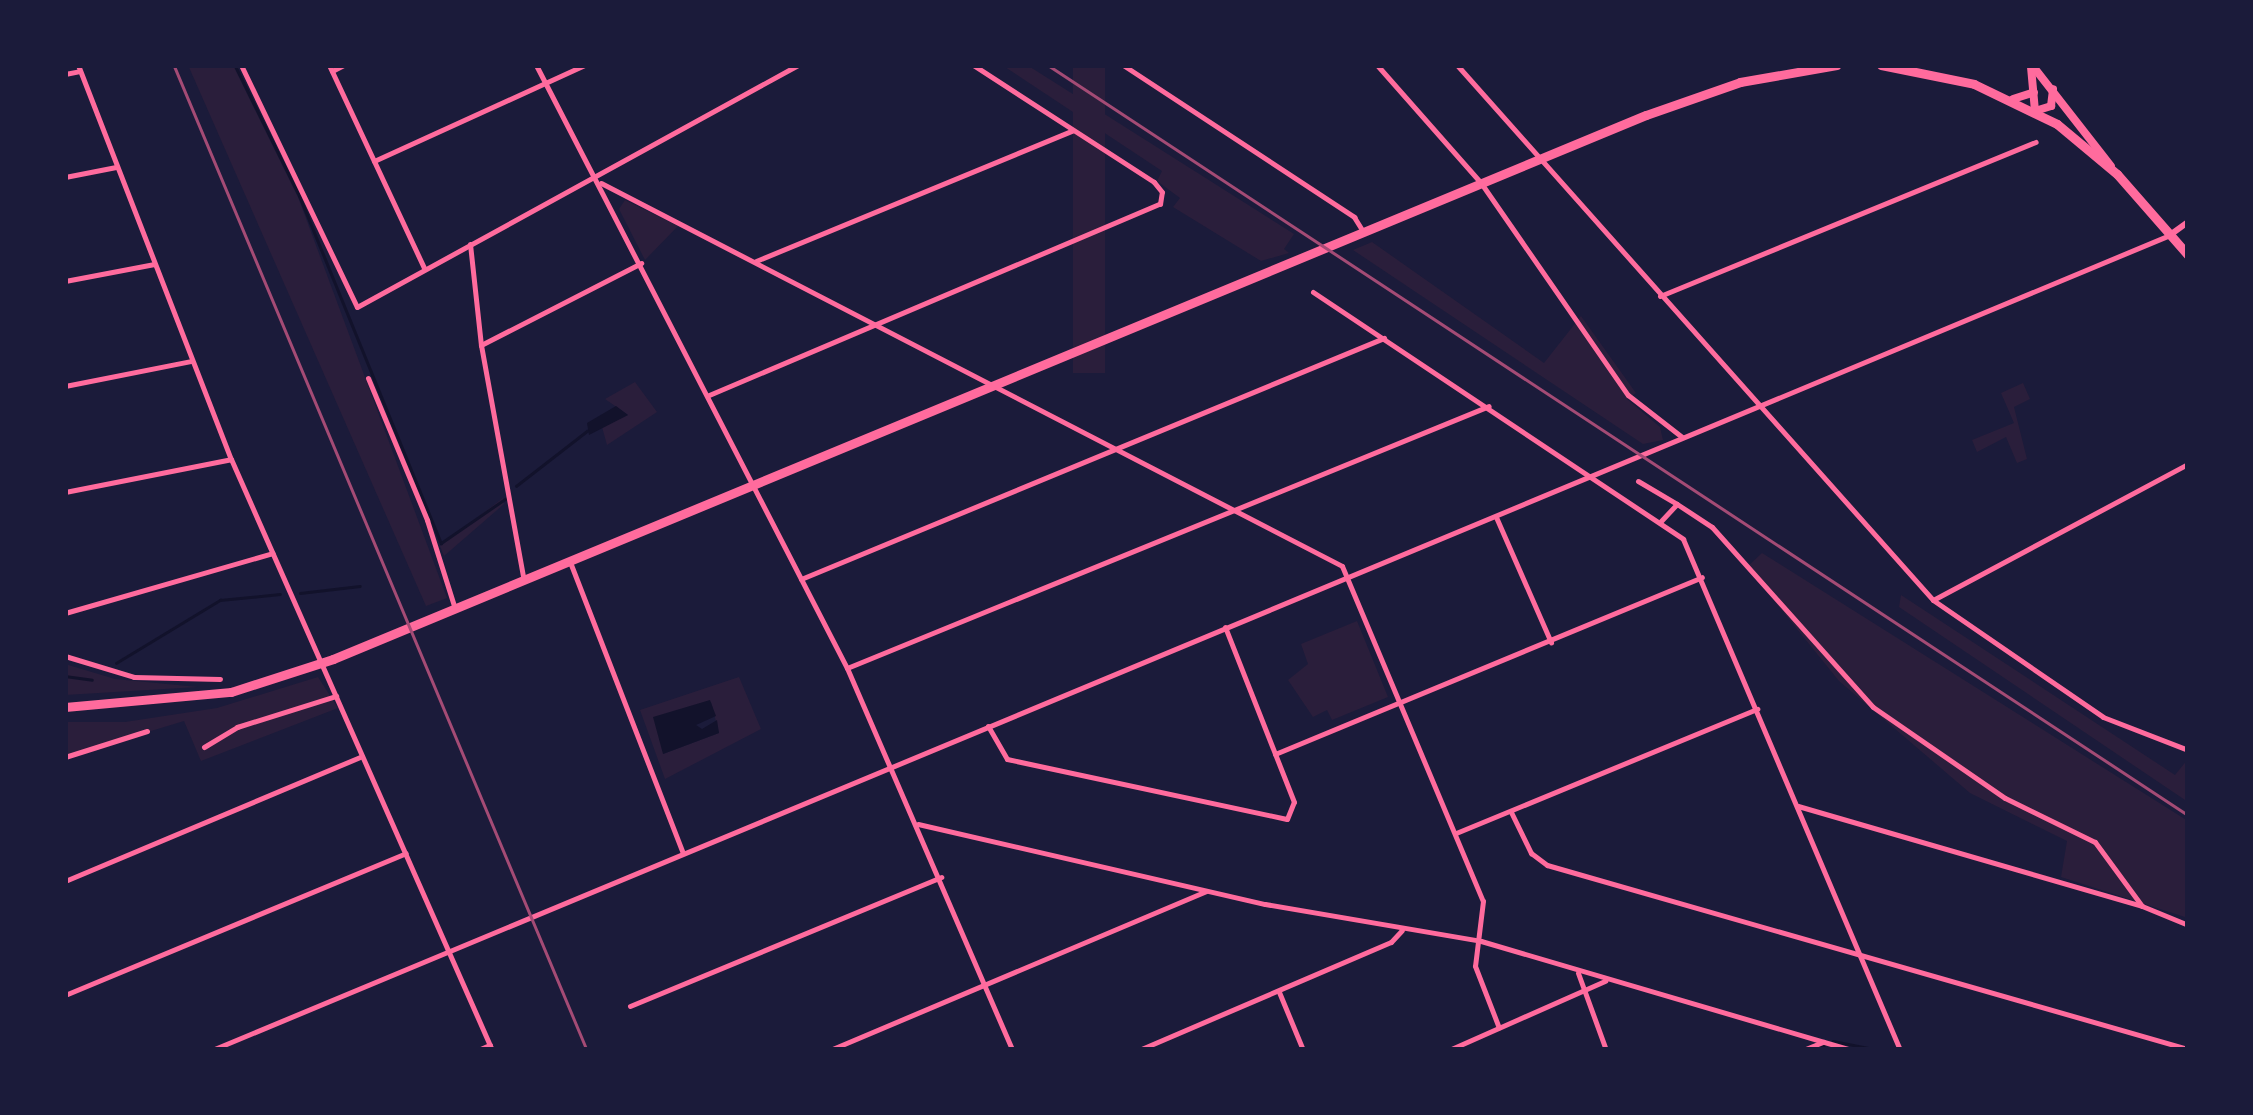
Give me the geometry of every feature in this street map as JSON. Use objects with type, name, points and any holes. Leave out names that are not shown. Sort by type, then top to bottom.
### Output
[{"type":"main road","points":[[65,707],[232,692],[322,663],[1702,94],[1837,65]]},
{"type":"main road","points":[[1881,65],[1949,77],[2014,99],[2117,174]]},
{"type":"main road","points":[[2031,65],[2035,111]]},
{"type":"main road","points":[[2031,65],[2188,256]]},
{"type":"main road","points":[[2035,111],[2051,106],[2053,88]]},
{"type":"main road","points":[[2014,99],[2034,92]]},
{"type":"street","points":[[241,65],[357,307],[798,65]]},
{"type":"street","points":[[344,65],[331,68],[424,268]]},
{"type":"street","points":[[536,65],[601,183],[847,668],[941,877],[1012,1050]]},
{"type":"street","points":[[374,161],[586,65]]},
{"type":"street","points":[[708,395],[1154,210],[1162,198],[1154,182],[972,65]]},
{"type":"street","points":[[1124,65],[1354,216],[1363,232]]},
{"type":"street","points":[[1377,65],[1481,183],[1623,388],[1654,420],[1682,437]]},
{"type":"street","points":[[1457,65],[1934,600],[2103,717],[2188,750]]},
{"type":"street","points":[[65,74],[79,68],[231,460],[491,1048],[478,1050]]},
{"type":"street","points":[[756,261],[1073,130]]},
{"type":"street","points":[[1660,296],[2036,142]]},
{"type":"street","points":[[65,177],[117,167]]},
{"type":"street","points":[[601,183],[1336,562],[1349,578],[1483,901],[1475,966],[1499,1028]]},
{"type":"street","points":[[212,1050],[2170,235],[2188,222]]},
{"type":"street","points":[[470,244],[481,345],[524,581]]},
{"type":"street","points":[[481,345],[641,263]]},
{"type":"street","points":[[65,281],[154,264]]},
{"type":"street","points":[[1313,292],[1662,520],[1683,539],[1900,1050]]},
{"type":"street","points":[[802,579],[1384,338]]},
{"type":"street","points":[[65,386],[191,361]]},
{"type":"street","points":[[368,378],[427,520],[455,610]]},
{"type":"street","points":[[847,668],[1239,512],[1253,500],[1489,406]]},
{"type":"street","points":[[65,492],[231,460]]},
{"type":"street","points":[[1934,600],[2188,464]]},
{"type":"street","points":[[1638,481],[1732,543],[1873,706],[2005,798],[2094,842],[2142,906]]},
{"type":"street","points":[[1662,520],[1677,504]]},
{"type":"street","points":[[1496,517],[1552,643]]},
{"type":"street","points":[[65,613],[273,553]]},
{"type":"street","points":[[570,562],[684,854]]},
{"type":"street","points":[[1275,754],[1401,706],[1702,577]]},
{"type":"street","points":[[988,726],[1007,759],[1271,818],[1293,816],[1275,754],[1225,627]]},
{"type":"street","points":[[65,656],[144,679],[220,679]]},
{"type":"street","points":[[204,746],[237,727],[336,696]]},
{"type":"street","points":[[1456,833],[1756,709]]},
{"type":"street","points":[[65,756],[147,731]]},
{"type":"street","points":[[65,881],[362,756]]},
{"type":"street","points":[[1798,806],[2142,906],[2188,925]]},
{"type":"street","points":[[1511,812],[1531,853],[1547,866],[2188,1049]]},
{"type":"street","points":[[917,824],[1206,891],[1402,930],[1481,941],[1578,973],[1851,1050]]},
{"type":"street","points":[[65,995],[406,853]]},
{"type":"street","points":[[630,1006],[941,877]]},
{"type":"street","points":[[830,1050],[1206,891]]},
{"type":"street","points":[[1138,1050],[1391,942],[1402,930]]},
{"type":"street","points":[[1578,973],[1582,995],[1606,1050]]},
{"type":"street","points":[[1449,1050],[1582,995],[1605,980]]},
{"type":"street","points":[[1279,992],[1303,1050]]},
{"type":"street","points":[[1803,1050],[1824,1042]]},
{"type":"shaded area","points":[[188,65],[233,65],[298,197],[447,598],[426,606]]},
{"type":"shaded area","points":[[1002,65],[1027,65],[1294,234],[1284,249],[1289,253],[1261,261],[1173,207],[1180,198],[1157,181],[1162,171]]},
{"type":"shaded area","points":[[1073,65],[1105,65],[1105,373],[1073,373]]},
{"type":"shaded area","points":[[625,200],[678,226],[645,260],[619,209]]},
{"type":"shaded area","points":[[1372,242],[1544,363],[1581,316],[1636,393],[1627,399],[1660,427],[1663,440],[1643,444],[1353,250]]},
{"type":"shaded area","points":[[635,382],[657,412],[607,445],[602,427],[628,415],[605,399]]},
{"type":"shaded area","points":[[2023,383],[2030,399],[2014,407],[2027,459],[2017,463],[2006,437],[1977,452],[1972,440],[2014,423],[2001,393]]},
{"type":"shaded area","points":[[616,406],[628,415],[589,435],[587,423]]},
{"type":"shaded area","points":[[503,498],[504,504],[444,556],[440,546]]},
{"type":"shaded area","points":[[1762,553],[2188,821],[2188,918],[2061,877],[2067,841],[1970,793],[1839,681],[1747,567]]},
{"type":"shaded area","points":[[1901,595],[2175,775],[2188,759],[2188,802],[1899,607]]},
{"type":"shaded area","points":[[1357,621],[1388,697],[1332,720],[1327,710],[1313,717],[1288,680],[1308,664],[1301,644]]},
{"type":"shaded area","points":[[65,664],[115,679],[198,687],[65,695]]},
{"type":"shaded area","points":[[318,677],[338,708],[201,761],[184,721],[65,757],[65,722],[125,722],[217,708]]},
{"type":"shaded area","points":[[739,677],[761,729],[665,779],[640,710]],"holes":[[[711,702],[719,733],[663,754]]]},
{"type":"shaded area","points":[[710,700],[716,716],[696,725],[702,729],[717,720],[719,733],[663,754],[653,717]]},
{"type":"waterway","points":[[235,65],[300,197],[441,543],[505,499]]},
{"type":"waterway","points":[[516,486],[587,431]]},
{"type":"waterway","points":[[300,593],[360,586]]},
{"type":"waterway","points":[[116,663],[220,600],[280,594]]},
{"type":"waterway","points":[[65,676],[92,680]]},
{"type":"waterway","points":[[1833,1041],[1879,1050]]},
{"type":"waterway","points":[[1813,1050],[1824,1045]]},
{"type":"railway","points":[[174,65],[587,1050]]},
{"type":"railway","points":[[1048,65],[2188,815]]}]
